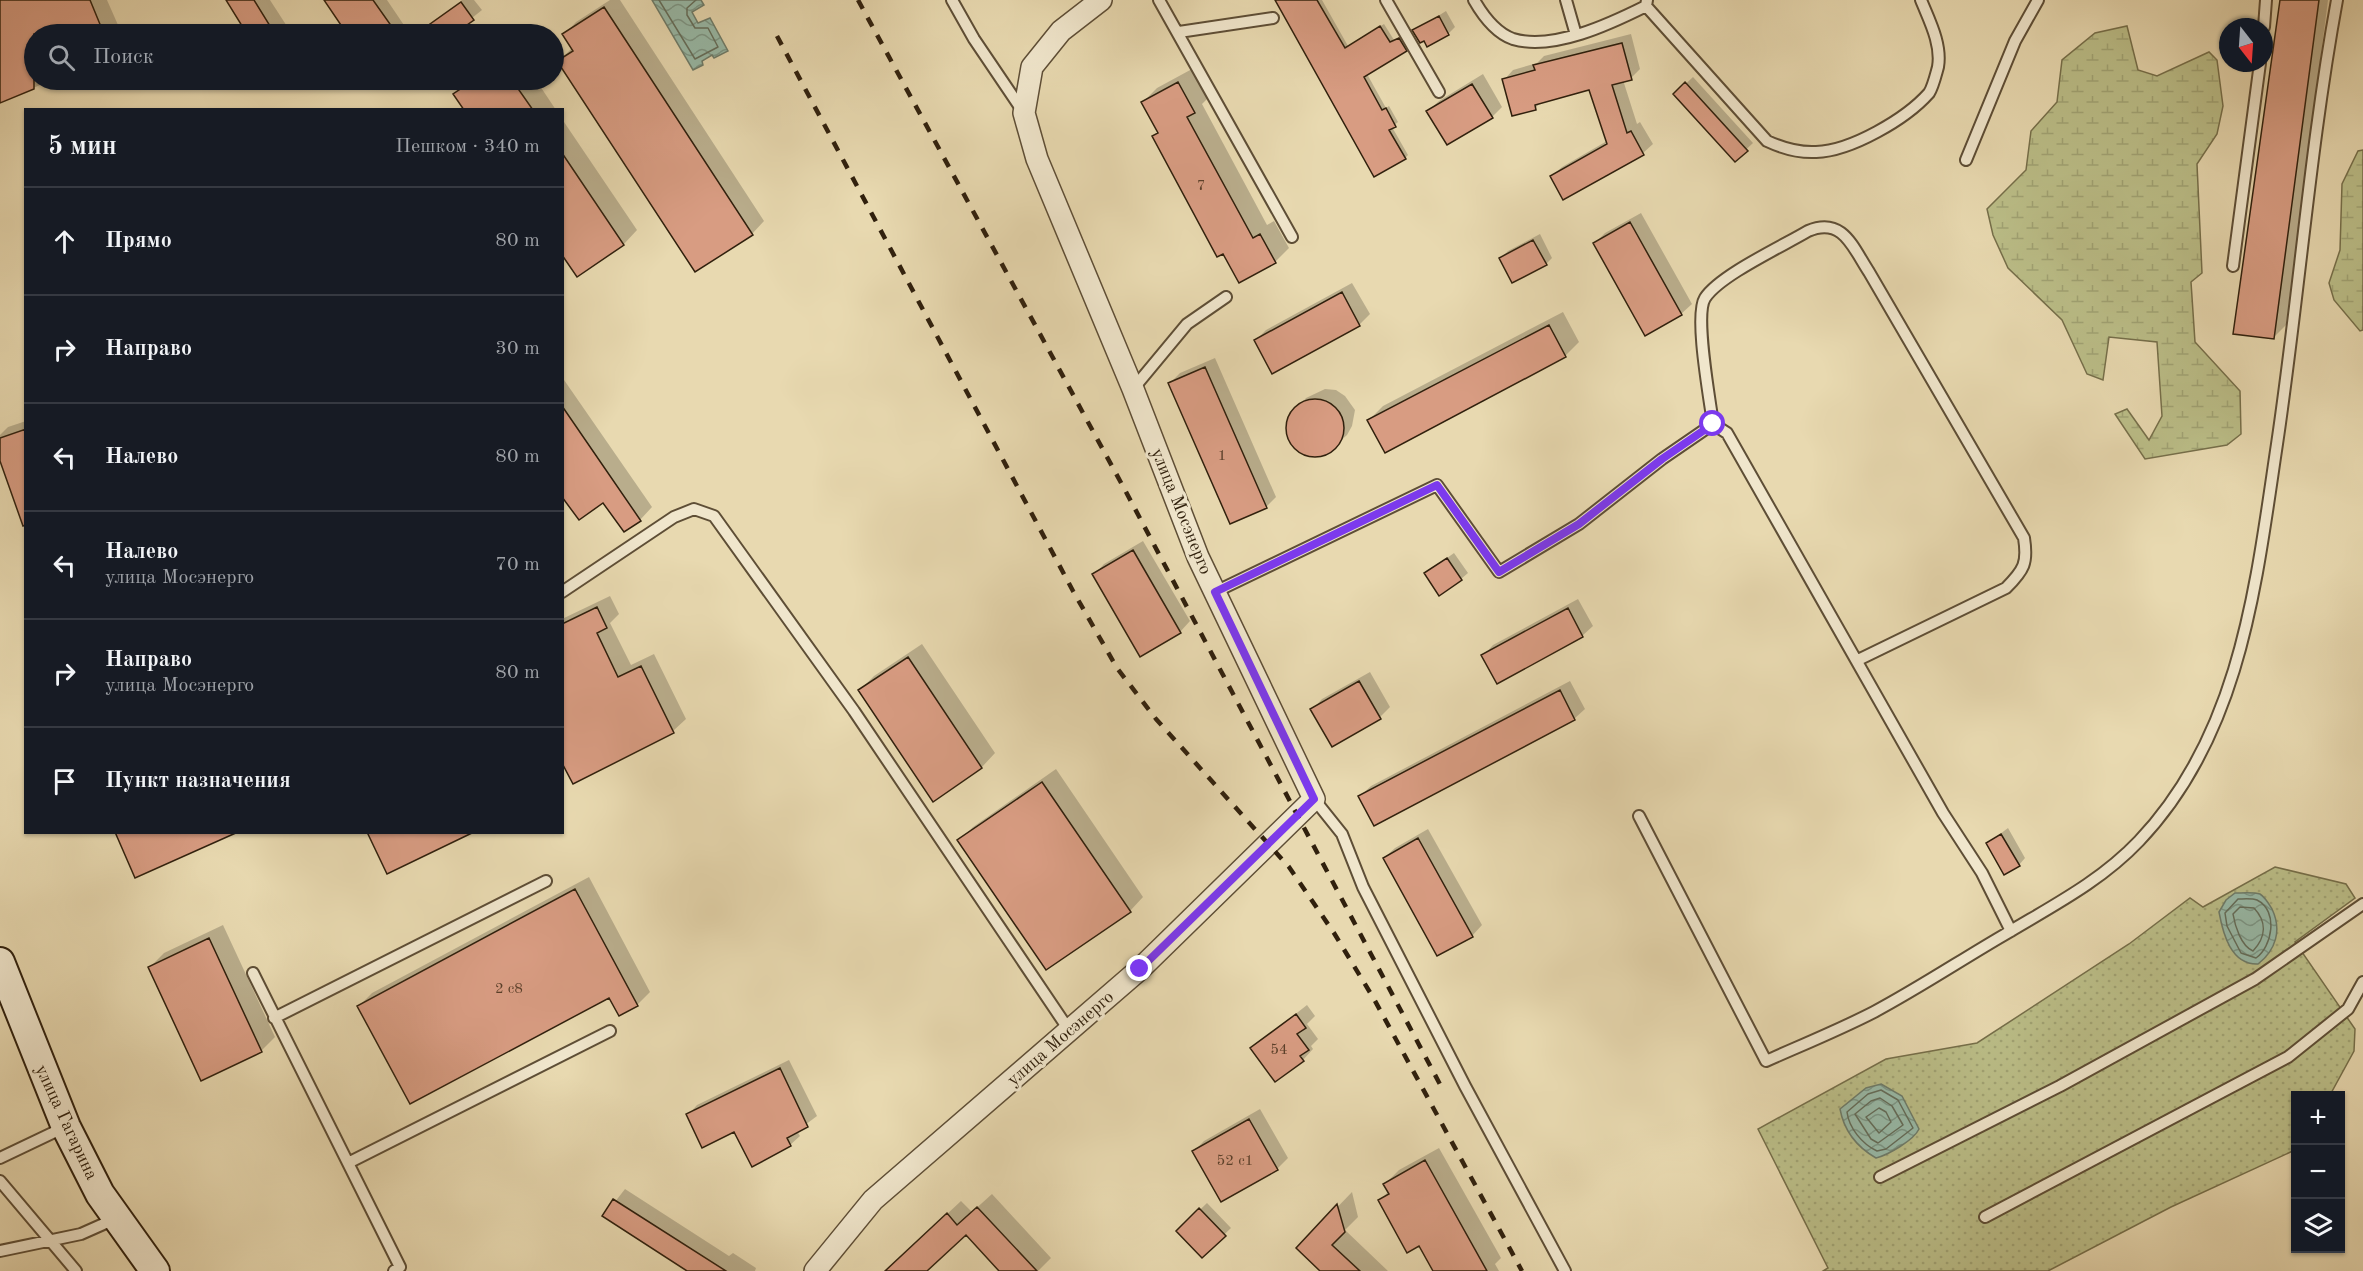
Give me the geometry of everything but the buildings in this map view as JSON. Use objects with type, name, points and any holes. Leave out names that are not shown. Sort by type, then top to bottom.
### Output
[{"type":"main road","name":"улица Гагарина","points":[[0,962],[66,1127],[100,1194],[154,1271]]},
{"type":"street","name":"улица Мосэнерго","points":[[815,1271],[873,1200],[1140,969],[1314,799],[1198,557],[1133,389],[1037,159],[1024,113],[1032,68],[1061,31],[1101,0]]},
{"type":"lane","points":[[952,0],[974,39],[1024,113]]},
{"type":"lane","points":[[1159,0],[1292,237]]},
{"type":"lane","points":[[1386,0],[1439,92]]},
{"type":"lane","points":[[1474,0],[1493,26],[1512,38],[1535,41],[1576,36],[1603,28],[1646,3],[1767,141],[1786,149],[1816,152],[1846,146],[1899,119],[1930,91],[1938,64],[1936,38],[1921,0]]},
{"type":"lane","points":[[1566,0],[1576,36]]},
{"type":"lane","points":[[1966,160],[2015,40],[2038,0]]},
{"type":"lane","points":[[2265,18],[2266,0]]},
{"type":"lane","points":[[1639,816],[1766,1061],[1874,1012],[2092,884],[2138,842],[2177,797],[2216,726],[2241,654],[2263,541],[2284,399],[2322,79],[2337,0]]},
{"type":"lane","points":[[1179,32],[1274,18]]},
{"type":"lane","points":[[2233,266],[2259,72]]},
{"type":"lane","points":[[1713,424],[1700,319],[1704,300],[1716,285],[1809,231],[1821,225],[1834,227],[1844,235],[1869,272],[1917,354],[2024,538],[2027,558],[2020,574],[2006,588],[1858,660]]},
{"type":"lane","points":[[1133,389],[1187,324],[1226,297]]},
{"type":"lane","points":[[1713,424],[1727,432],[1943,813],[1982,873],[2011,931]]},
{"type":"lane","points":[[1215,592],[1437,485],[1499,572],[1579,524],[1662,459],[1713,424]]},
{"type":"lane","points":[[564,591],[674,516],[694,509],[714,516],[854,711],[1069,1030]]},
{"type":"lane","points":[[1314,799],[1342,834],[1363,887],[1465,1086],[1565,1271]]},
{"type":"lane","points":[[274,1018],[546,881]]},
{"type":"lane","points":[[1880,1177],[2060,1086],[2255,979],[2363,904]]},
{"type":"lane","points":[[253,973],[400,1267],[394,1271]]},
{"type":"lane","points":[[1985,1217],[2288,1058],[2348,1008],[2363,982]]},
{"type":"lane","points":[[348,1163],[610,1031]]},
{"type":"lane","points":[[0,1158],[66,1127]]},
{"type":"lane","points":[[0,1181],[76,1271]]},
{"type":"lane","points":[[0,1251],[81,1234],[117,1217]]},
{"type":"green space","points":[[2127,26],[2138,70],[2157,76],[2209,52],[2217,60],[2223,106],[2217,134],[2197,164],[2202,273],[2191,282],[2195,342],[2240,391],[2241,434],[2227,445],[2145,459],[2115,414],[2127,409],[2149,440],[2162,416],[2157,342],[2109,337],[2103,380],[2087,374],[2062,320],[2008,268],[1993,235],[1987,209],[2026,170],[2031,131],[2057,102],[2062,60],[2095,33]]},
{"type":"green space","points":[[2363,150],[2363,330],[2360,331],[2334,300],[2329,283],[2340,250],[2342,184],[2358,151]]},
{"type":"green space","points":[[2275,867],[2346,884],[2355,898],[2295,942],[2355,1029],[2354,1051],[2332,1091],[2291,1091],[2291,1152],[2171,1207],[2048,1271],[1823,1271],[1828,1268],[1758,1129],[1886,1059],[1977,1043],[2129,944],[2190,898],[2203,907]]},
{"type":"water","points":[[652,0],[701,0],[704,5],[692,12],[698,23],[710,18],[728,51],[714,58],[712,55],[702,61],[703,65],[693,70]]},
{"type":"water","points":[[2235,893],[2260,894],[2272,909],[2275,917],[2276,939],[2269,952],[2258,964],[2249,963],[2235,954],[2223,930],[2219,912],[2226,900]]},
{"type":"water","points":[[1881,1084],[1902,1096],[1919,1129],[1912,1138],[1887,1154],[1876,1158],[1852,1138],[1840,1109],[1866,1088]]},
{"type":"railway","points":[[858,0],[1125,490],[1443,1090]]},
{"type":"railway","points":[[777,36],[1073,591],[1117,668],[1156,719],[1289,867],[1334,933],[1374,999],[1522,1271]]},
{"type":"route","points":[[1140,969],[1314,799],[1215,592],[1437,485],[1499,572],[1579,524],[1662,459],[1713,424]]}]
